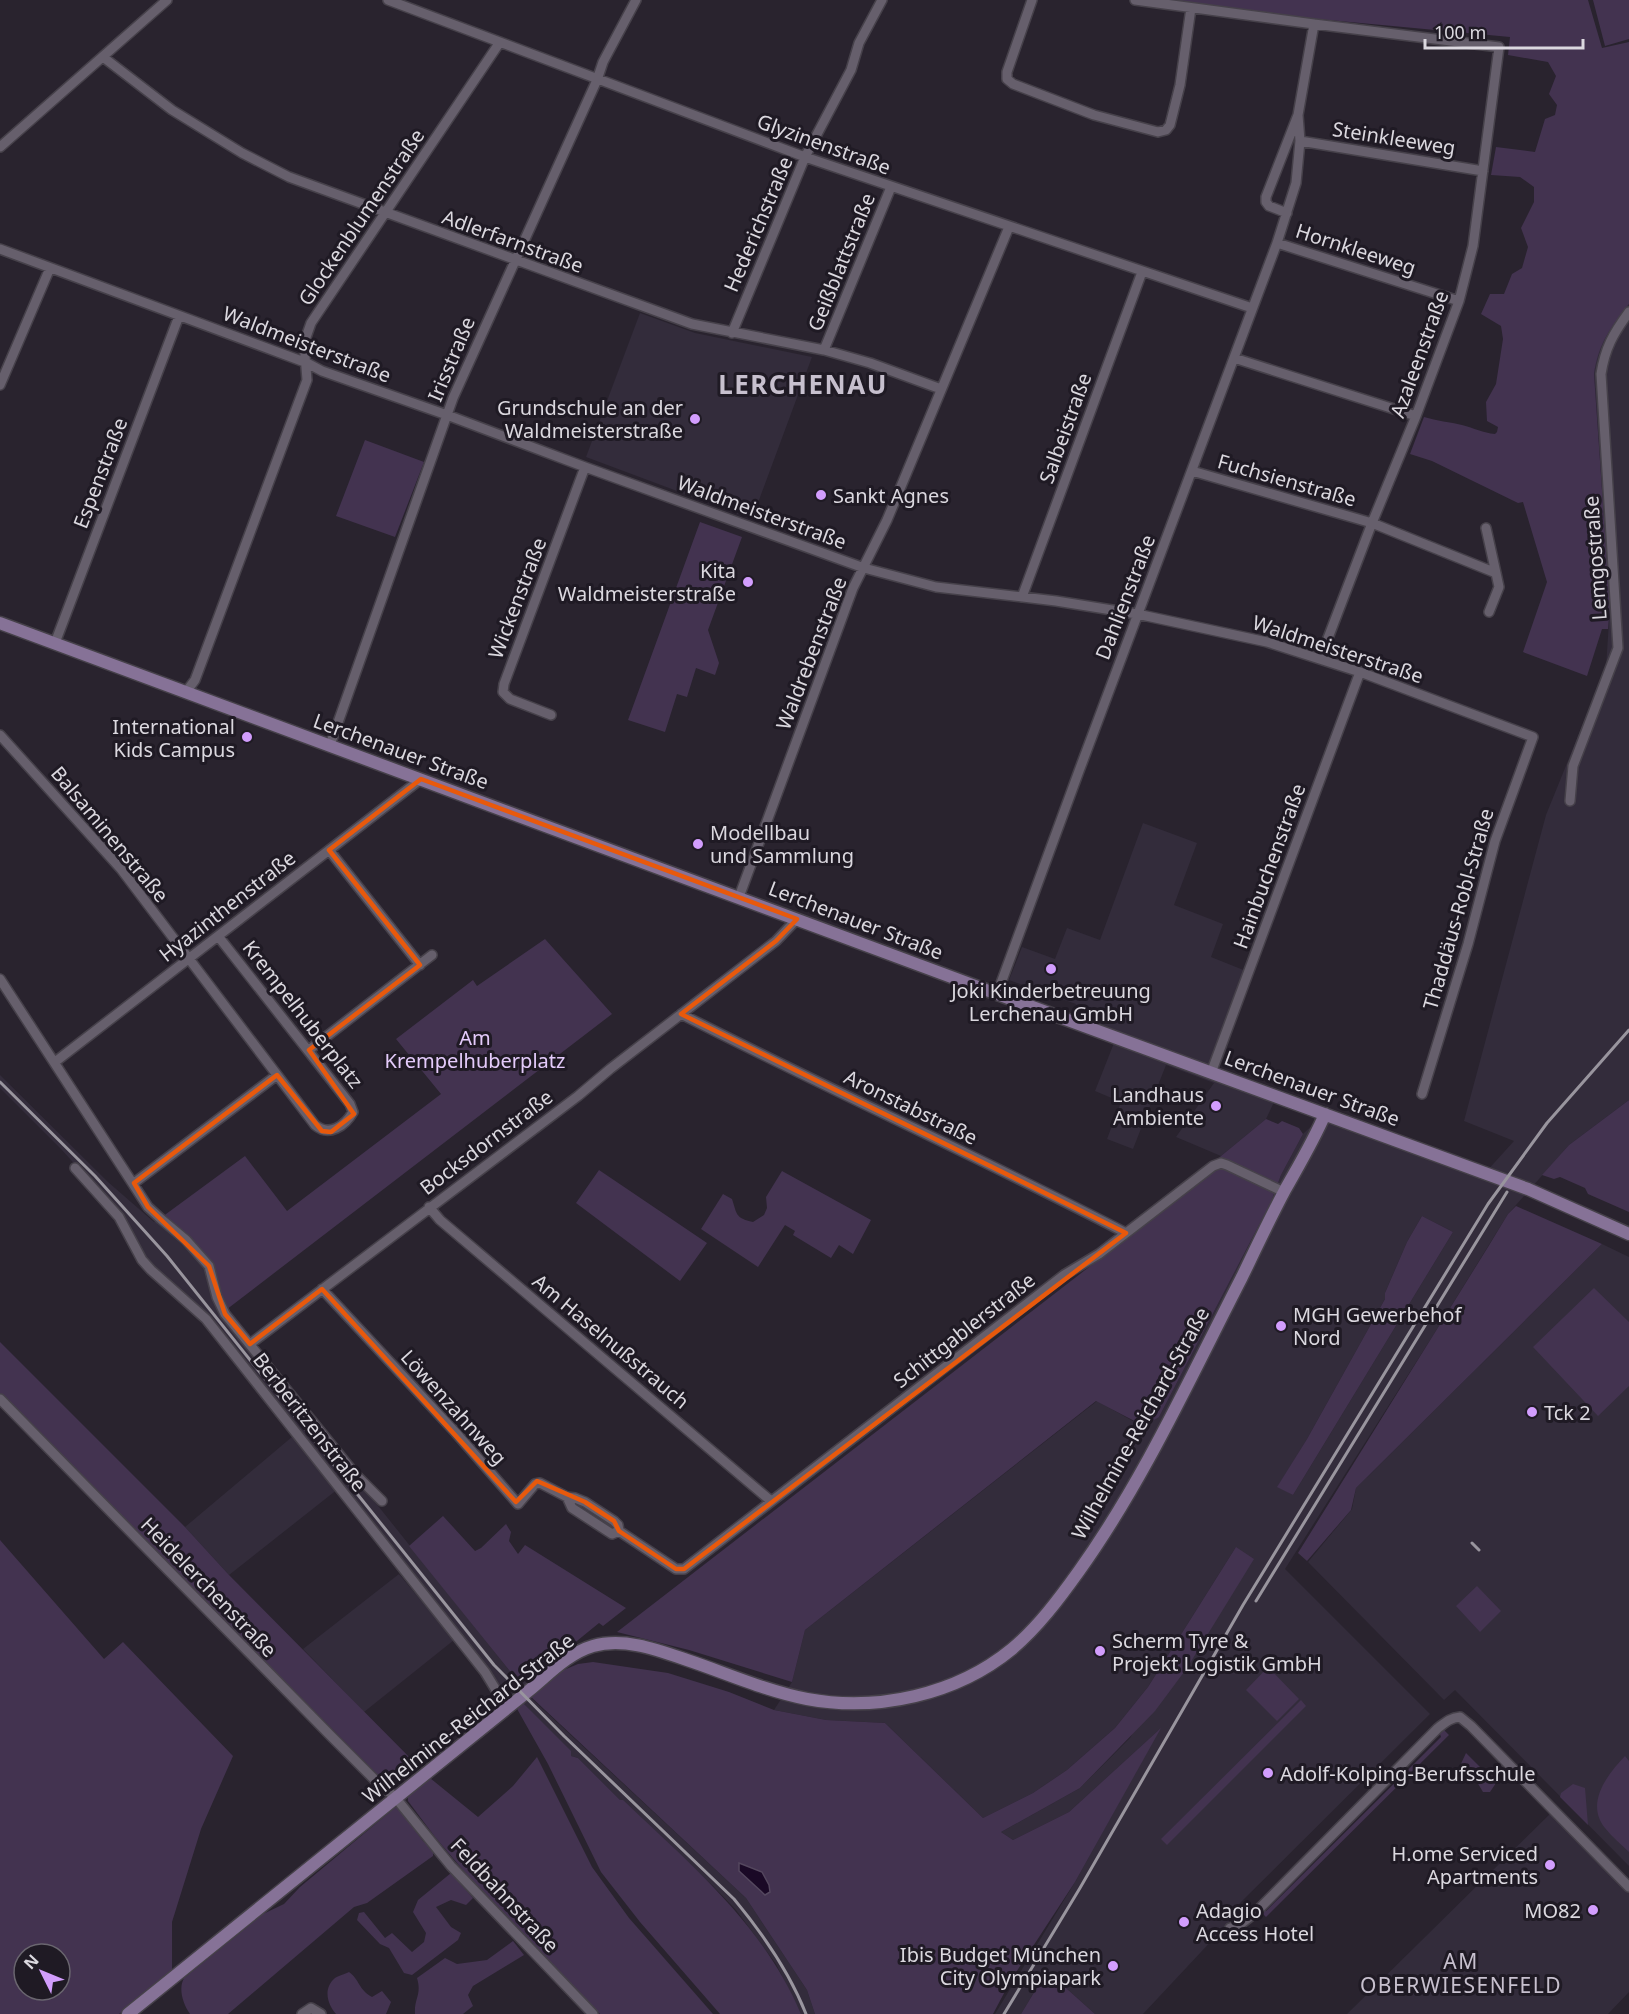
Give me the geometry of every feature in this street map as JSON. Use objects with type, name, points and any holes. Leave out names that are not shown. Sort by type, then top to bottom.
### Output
[{"type":"main road","name":"Lerchenauer Straße","points":[[0,623],[1528,1189],[1629,1234]]},
{"type":"main road","name":"Wilhelmine-Reichard-Straße","points":[[128,2014],[507,1707],[575,1654],[592,1646],[609,1643],[650,1647],[791,1695],[831,1702],[855,1703],[915,1696],[964,1679],[1009,1651],[1047,1614],[1097,1545],[1125,1500],[1207,1346],[1325,1114]]},
{"type":"street","points":[[0,147],[167,0]]},
{"type":"street","name":"Irisstraße","points":[[330,745],[453,398],[597,80],[603,62],[636,0]]},
{"type":"street","name":"Hederichstraße","points":[[732,333],[805,158],[851,70],[859,43],[882,0]]},
{"type":"street","points":[[1032,0],[1007,72],[1007,79],[1013,84],[1072,108],[1158,132],[1166,130],[1170,125],[1180,85],[1191,8]]},
{"type":"street","points":[[1135,0],[1314,24]]},
{"type":"street","name":"Glyzinenstraße","points":[[394,1],[805,158],[1252,308]]},
{"type":"street","name":"Azaleenstraße","points":[[1314,24],[1499,47],[1473,246],[1459,301],[1320,659]]},
{"type":"street","name":"Dahlienstraße","points":[[1287,213],[1269,206],[1266,202],[1298,115],[1314,24]]},
{"type":"street","name":"Glockenblumenstraße","points":[[186,692],[195,680],[307,380],[304,343],[311,323],[500,42]]},
{"type":"street","name":"Adlerfarnstraße","points":[[103,57],[172,110],[242,153],[289,177],[692,324],[824,350],[870,363],[941,388]]},
{"type":"street","name":"Dahlienstraße","points":[[997,994],[1277,243],[1296,183],[1300,141],[1298,115]]},
{"type":"street","name":"Steinkleeweg","points":[[1300,141],[1483,171]]},
{"type":"street","name":"Geißblattstraße","points":[[824,350],[891,187]]},
{"type":"street","name":"Waldrebenstraße","points":[[739,897],[854,588],[887,520],[1009,227]]},
{"type":"street","name":"Hornkleeweg","points":[[1277,243],[1459,301]]},
{"type":"street","name":"Waldmeisterstraße","points":[[0,249],[307,363],[322,371],[864,568],[936,587],[1137,614],[1267,642],[1360,672],[1533,736]]},
{"type":"street","points":[[0,385],[50,268]]},
{"type":"street","name":"Salbeistraße","points":[[1022,597],[1142,272]]},
{"type":"street","name":"Lemgostraße","points":[[1570,801],[1573,766],[1618,648],[1601,374],[1604,354],[1614,333],[1629,312]]},
{"type":"street","name":"Espenstraße","points":[[55,643],[179,316]]},
{"type":"street","points":[[1234,358],[1416,416]]},
{"type":"street","name":"Wickenstraße","points":[[551,715],[510,699],[503,693],[504,684],[585,467]]},
{"type":"street","name":"Fuchsienstraße","points":[[1192,471],[1372,523],[1496,573]]},
{"type":"street","points":[[1486,528],[1499,587],[1489,612]]},
{"type":"street","name":"Hainbuchenstraße","points":[[1211,1073],[1360,672]]},
{"type":"street","name":"Balsaminenstraße","points":[[0,735],[122,869],[188,959]]},
{"type":"street","name":"Thaddäus-Robl-Straße","points":[[1422,1094],[1468,944],[1495,841],[1533,736]]},
{"type":"street","name":"Hyazinthenstraße","points":[[55,1062],[421,779]]},
{"type":"street","points":[[329,850],[420,965]]},
{"type":"street","name":"Bocksdornstraße","points":[[250,1344],[578,1096],[776,941],[797,919]]},
{"type":"street","name":"Krempelhuberplatz","points":[[188,959],[315,1125],[322,1131],[331,1132],[343,1123],[353,1112],[350,1104],[218,936]]},
{"type":"street","points":[[309,1050],[432,955]]},
{"type":"street","name":"Berberitzenstraße","points":[[0,979],[148,1207],[186,1239],[208,1266],[217,1297],[225,1314],[356,1474],[382,1501]]},
{"type":"street","name":"Aronstabstraße","points":[[681,1014],[1064,1200],[1126,1233]]},
{"type":"street","points":[[134,1183],[277,1075]]},
{"type":"street","name":"Schittgablerstraße","points":[[676,1569],[684,1569],[1064,1275],[1099,1254],[1213,1166],[1221,1163],[1227,1164],[1284,1192]]},
{"type":"street","name":"Berberitzenstraße","points":[[75,1168],[119,1217],[142,1260],[206,1319],[485,1672],[507,1707]]},
{"type":"street","name":"Am Haselnußstrauch","points":[[429,1207],[449,1227],[771,1502]]},
{"type":"street","name":"Löwenzahnweg","points":[[322,1289],[456,1433],[518,1504],[535,1484],[540,1483],[567,1497],[585,1502],[618,1524],[619,1531],[676,1569]]},
{"type":"street","name":"Heidelerchenstraße","points":[[0,1399],[330,1736],[376,1781],[396,1797]]},
{"type":"street","points":[[1230,1928],[1238,1926],[1255,1913],[1438,1728],[1448,1720],[1460,1717],[1629,1887]]},
{"type":"street","name":"Feldbahnstraße","points":[[396,1797],[451,1866],[593,2014]]},
{"type":"street","points":[[303,2013],[313,2008],[321,2014]]},
{"type":"highlighted area","points":[[421,779],[797,919],[776,941],[681,1014],[1126,1233],[684,1569],[676,1569],[619,1531],[614,1521],[585,1502],[537,1481],[516,1502],[322,1289],[250,1344],[225,1314],[209,1266],[148,1207],[134,1183],[277,1075],[322,1131],[331,1132],[354,1114],[309,1050],[420,965],[329,850]]},
{"type":"shaded area","points":[[1629,304],[1629,1100],[1569,1145],[1508,1214],[1285,1569],[1430,1714],[1240,1903],[1231,1915],[1230,1921],[1143,2014],[1095,2014],[1047,1971],[1021,2014],[995,2014],[1075,1882],[1159,1730],[1069,1812],[1013,1840],[1001,1832],[1080,1788],[1130,1738],[1236,1547],[1148,1687],[1115,1728],[1067,1770],[1033,1793],[983,1818],[885,1723],[826,1720],[774,1710],[792,1682],[805,1630],[1097,1401],[1133,1421],[1159,1417],[1271,1202],[1281,1175],[1303,1134],[1324,1114],[1485,1173],[1514,1141],[1464,1121],[1546,815],[1606,667],[1610,606],[1594,374],[1597,352],[1609,330]],"holes":[[[1422,1216],[1453,1232],[1293,1495],[1278,1486],[1307,1439],[1385,1299],[1385,1293],[1407,1242]]]},
{"type":"shaded area","name":"Grundschule an der Waldmeisterstraße","points":[[640,313],[695,333],[812,357],[752,519],[586,457]]},
{"type":"shaded area","points":[[1143,823],[1197,843],[1174,905],[1223,924],[1211,957],[1246,971],[1210,1072],[1276,1098],[1266,1119],[1221,1156],[1176,1137],[1214,1083],[1166,1065],[1133,1149],[1107,1139],[1121,1102],[1095,1091],[1114,1043],[1069,1026],[1076,1004],[1009,980],[1022,947],[1055,959],[1067,928],[1100,940]]},
{"type":"shaded area","points":[[0,1075],[108,1182],[154,1222],[162,1217],[195,1243],[208,1267],[216,1302],[310,1423],[517,1680],[531,1669],[534,1676],[530,1697],[746,1898],[807,1990],[815,2014],[801,2014],[776,1964],[736,1910],[713,1886],[578,1758],[571,1756],[522,1702],[516,1707],[343,1485],[229,1575],[185,1527],[299,1431],[210,1318],[152,1269],[120,1214],[61,1149],[0,1088]]},
{"type":"shaded area","points":[[1602,1244],[1629,1257],[1629,1866],[1455,1690],[1444,1700],[1308,1562],[1352,1509],[1356,1488]]},
{"type":"shaded area","points":[[399,1574],[454,1640],[364,1712],[303,1649]]},
{"type":"shaded area","points":[[1554,1810],[1629,1880],[1629,1992],[1608,2014],[1347,2014]]},
{"type":"shaded area","points":[[739,1863],[762,1872],[770,1892],[765,1895],[739,1871]]},
{"type":"green space","points":[[1163,0],[1588,0],[1602,48],[1629,42],[1629,304],[1606,336],[1594,374],[1610,606],[1608,629],[1602,629],[1587,676],[1523,652],[1547,582],[1523,502],[1518,503],[1432,461],[1410,454],[1424,417],[1495,434],[1497,432],[1498,427],[1487,421],[1486,402],[1496,384],[1503,339],[1501,326],[1481,314],[1490,294],[1504,294],[1512,274],[1522,268],[1528,247],[1521,228],[1534,202],[1534,187],[1520,177],[1491,175],[1496,147],[1535,152],[1545,119],[1555,115],[1557,105],[1549,94],[1556,76],[1548,62],[1508,55],[1510,37],[1307,18]]},
{"type":"green space","points":[[1593,0],[1629,0],[1629,39],[1605,46]]},
{"type":"green space","points":[[365,440],[424,462],[395,537],[336,516]]},
{"type":"green space","points":[[700,522],[742,537],[708,630],[719,663],[715,675],[696,668],[687,697],[677,694],[665,732],[628,720]]},
{"type":"green space","name":"Am Krempelhuberplatz","points":[[545,939],[612,1014],[222,1313],[203,1258],[187,1236],[162,1217],[245,1156],[287,1211],[441,1094],[396,1039],[473,980],[477,986]]},
{"type":"green space","points":[[1629,1100],[1629,1212],[1588,1194],[1585,1188],[1560,1177],[1554,1179],[1542,1175],[1569,1145]]},
{"type":"green space","points":[[1266,1119],[1278,1124],[1282,1121],[1299,1128],[1303,1134],[1281,1175],[1271,1202],[1159,1417],[1144,1426],[1096,1401],[805,1630],[792,1682],[689,1650],[617,1632],[1177,1199],[1221,1156]]},
{"type":"green space","points":[[599,1170],[707,1243],[680,1281],[576,1203]]},
{"type":"green space","points":[[782,1171],[871,1220],[853,1254],[839,1245],[831,1258],[793,1235],[795,1231],[785,1225],[758,1267],[701,1229],[723,1194],[732,1199],[736,1212],[743,1219],[753,1222],[764,1215],[767,1208],[766,1197]]},
{"type":"green space","points":[[1516,1206],[1602,1244],[1356,1488],[1351,1510],[1307,1561],[1298,1553],[1508,1214]]},
{"type":"green space","points":[[1422,1216],[1453,1232],[1293,1495],[1277,1487],[1307,1439],[1385,1299],[1385,1293],[1407,1242]]},
{"type":"green space","points":[[1594,1288],[1629,1322],[1629,1386],[1598,1416],[1533,1347]]},
{"type":"green space","points":[[0,1342],[185,1527],[229,1575],[419,1767],[399,1782],[383,1780],[0,1395]]},
{"type":"green space","points":[[443,1516],[475,1551],[506,1524],[511,1532],[509,1541],[518,1554],[525,1545],[626,1608],[603,1626],[599,1623],[534,1676],[530,1669],[517,1680],[409,1546]]},
{"type":"green space","points":[[0,1540],[104,1659],[123,1642],[233,1756],[201,1829],[172,1922],[172,1972],[119,2014],[0,2014]]},
{"type":"green space","points":[[1236,1547],[1254,1559],[1187,1668],[1155,1711],[1080,1788],[1001,1832],[1013,1840],[1069,1812],[1161,1728],[1075,1882],[1011,1980],[993,2014],[815,2014],[807,1990],[746,1898],[530,1696],[559,1672],[578,1664],[593,1662],[668,1673],[729,1692],[774,1710],[826,1720],[885,1723],[983,1818],[1033,1793],[1067,1770],[1115,1728],[1148,1687]]},
{"type":"green space","points":[[1477,1586],[1501,1611],[1480,1632],[1456,1606]]},
{"type":"green space","points":[[1268,1667],[1299,1699],[1277,1721],[1246,1690]]},
{"type":"green space","points":[[1301,1700],[1306,1706],[1167,1845],[1161,1839]]},
{"type":"green space","points":[[522,1702],[571,1751],[571,1756],[578,1758],[724,1898],[767,1952],[801,2014],[720,2014],[640,1922],[601,1872],[548,1764],[516,1707]]},
{"type":"green space","points":[[1444,1730],[1449,1735],[1266,1917],[1261,1912],[1264,1909],[1266,1911],[1441,1737],[1440,1734]]},
{"type":"green space","points":[[1466,1753],[1496,1783],[1490,1792],[1483,1792],[1477,1782],[1458,1770]]},
{"type":"green space","points":[[1625,1756],[1629,1761],[1629,1852],[1605,1828],[1599,1819],[1597,1809],[1605,1781]]},
{"type":"green space","points":[[537,1757],[592,1867],[629,1918],[713,2014],[600,2014],[479,1889],[408,1801],[408,1794],[430,1778],[478,1817],[513,1786]]},
{"type":"green space","points":[[1573,1784],[1585,1788],[1588,1825],[1560,1797],[1561,1793]]},
{"type":"green space","points":[[397,1806],[423,1841],[433,1850],[433,1856],[367,1903],[354,1907],[228,2014],[190,2014],[182,1996],[181,1987],[184,1978],[263,1914],[284,1904],[300,1887]]},
{"type":"green space","points":[[451,1873],[473,1898],[466,1905],[451,1900],[436,1907],[451,1927],[461,1933],[458,1940],[412,1975],[404,1973],[389,1948],[380,1944],[357,1920],[359,1913],[364,1912],[385,1938],[392,1933],[412,1952],[424,1942],[426,1933],[413,1912],[418,1900]]},
{"type":"green space","points":[[513,1941],[524,1955],[473,1986],[468,1995],[473,2006],[463,2014],[415,2014],[419,1989],[417,1978],[445,1958],[457,1964],[487,1960]]},
{"type":"green space","points":[[1047,1971],[1095,2014],[1021,2014]]},
{"type":"green space","points":[[349,1972],[364,1991],[372,1997],[382,1991],[391,2002],[386,2014],[336,2014],[330,2006],[329,1986],[335,1978]]},
{"type":"railway","points":[[1004,2014],[1080,1888],[1243,1605],[1488,1204],[1547,1123],[1629,1030]]},
{"type":"railway","points":[[0,1082],[95,1176],[167,1256],[494,1665],[564,1736],[734,1899],[774,1954],[792,1983],[806,2014]]},
{"type":"railway","points":[[1256,1601],[1507,1192]]},
{"type":"railway","points":[[1472,1543],[1479,1550]]},
{"type":"place","name":"Grundschule an der Waldmeisterstraße","points":[[695,419]]},
{"type":"place","name":"Sankt Agnes","points":[[821,495]]},
{"type":"place","name":"Kita Waldmeisterstraße","points":[[748,582]]},
{"type":"place","name":"International Kids Campus","points":[[247,737]]},
{"type":"place","name":"Modellbau und Sammlung","points":[[698,844]]},
{"type":"place","name":"Joki Kinderbetreuung Lerchenau GmbH","points":[[1051,969]]},
{"type":"place","name":"Landhaus Ambiente","points":[[1216,1106]]},
{"type":"place","name":"MGH Gewerbehof Nord","points":[[1281,1326]]},
{"type":"place","name":"Tck 2","points":[[1532,1412]]},
{"type":"place","name":"Scherm Tyre & Projekt Logistik GmbH","points":[[1100,1651]]},
{"type":"place","name":"Adolf-Kolping-Berufsschule","points":[[1268,1773]]},
{"type":"place","name":"H.ome Serviced Apartments","points":[[1550,1865]]},
{"type":"place","name":"MO82","points":[[1593,1910]]},
{"type":"place","name":"Adagio Access Hotel","points":[[1184,1922]]},
{"type":"place","name":"Ibis Budget München City Olympiapark","points":[[1113,1966]]},
{"type":"district","name":"LERCHENAU","points":[[803,384]]},
{"type":"district","name":"AM OBERWIESENFELD","points":[[1461,1973]]}]
